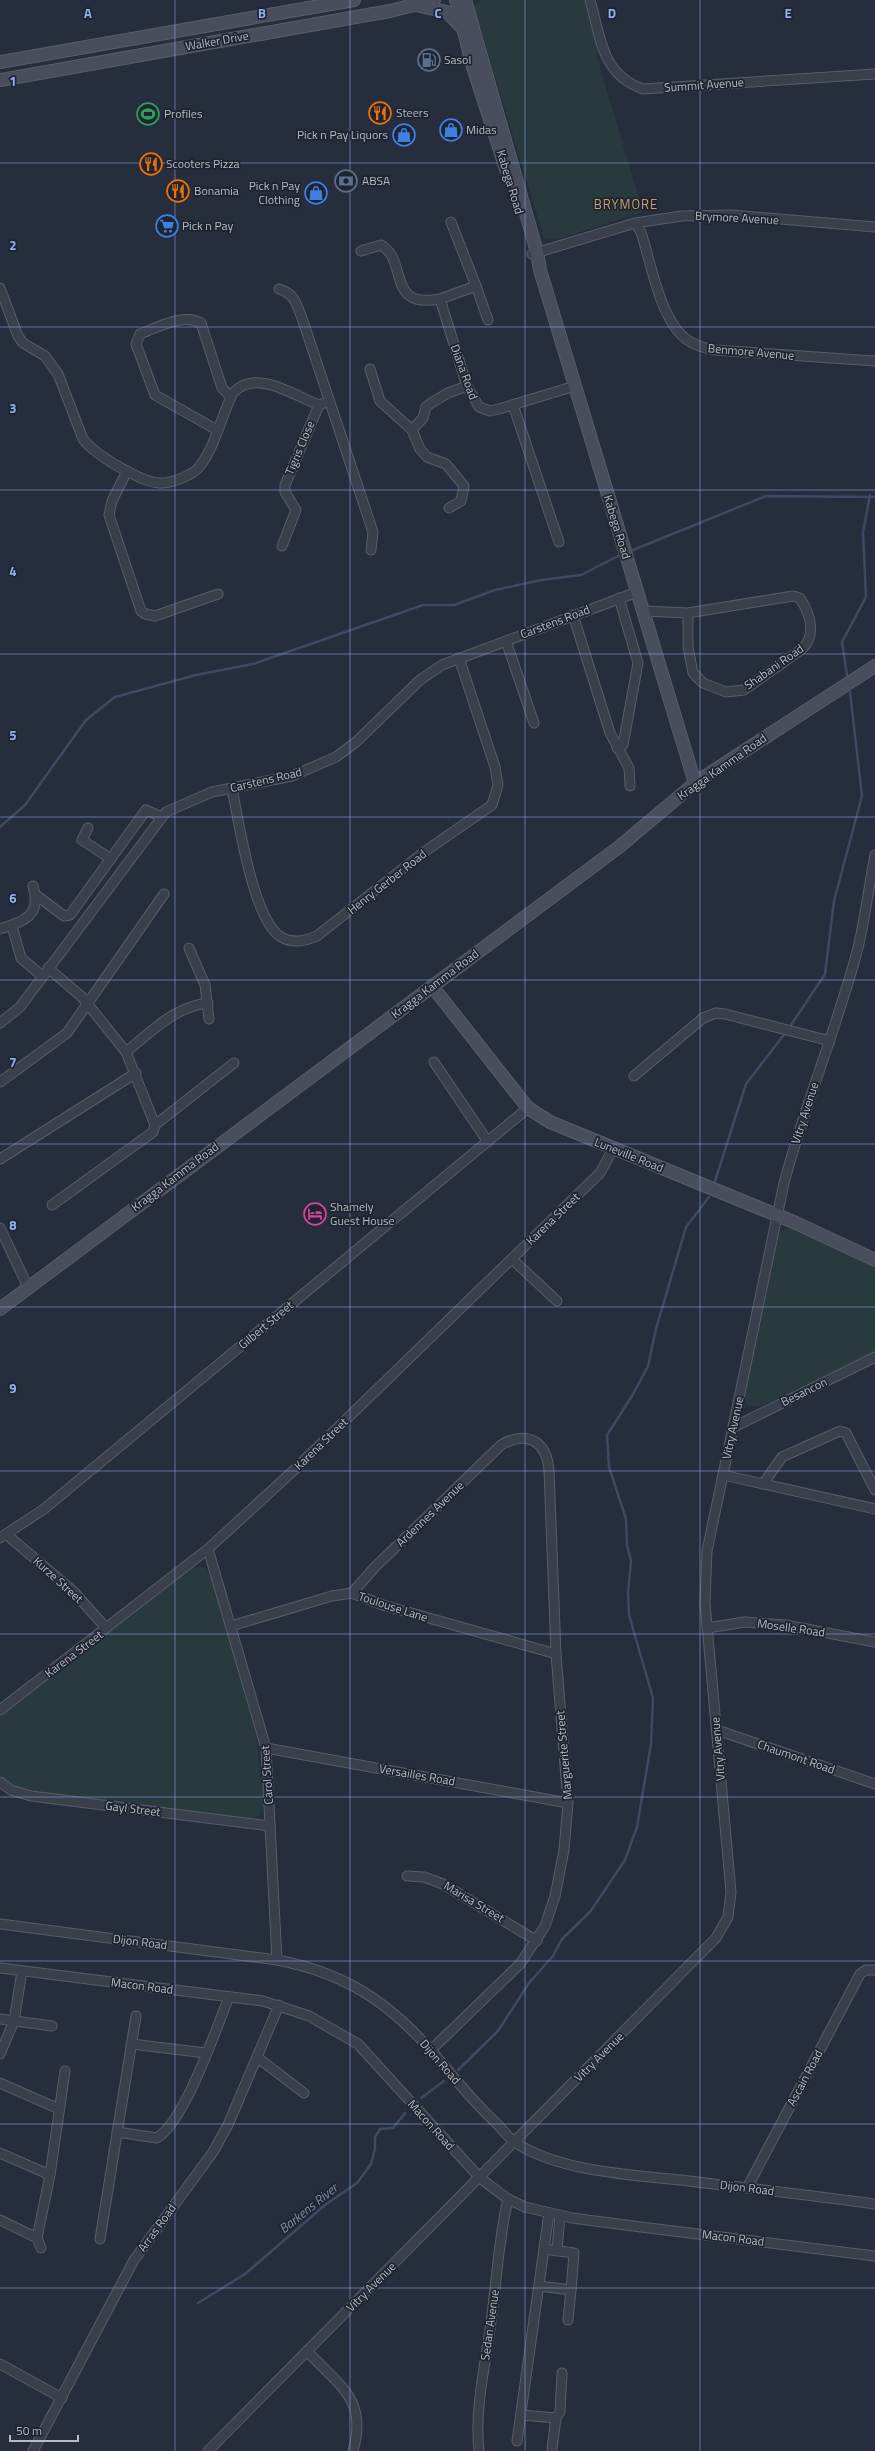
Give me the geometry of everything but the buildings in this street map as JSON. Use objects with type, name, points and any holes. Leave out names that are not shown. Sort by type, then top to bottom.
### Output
[{"type":"street","name":"Walker Drive","points":[[0,62],[354,0]]},
{"type":"street","name":"Walker Drive","points":[[0,80],[415,6],[434,0]]},
{"type":"street","name":"Kabega Road","points":[[456,0],[473,67],[535,253]]},
{"type":"street","name":"Kabega Road","points":[[465,0],[540,270],[610,506],[644,611],[696,783]]},
{"type":"street","name":"Summit Avenue","points":[[590,0],[611,66],[619,77],[630,84],[643,89],[875,74]]},
{"type":"street","points":[[415,6],[446,12],[464,30]]},
{"type":"street","name":"Brymore Avenue","points":[[535,253],[635,223],[682,216],[712,215],[875,227]]},
{"type":"street","points":[[451,222],[488,320]]},
{"type":"street","name":"Benmore Avenue","points":[[635,223],[641,232],[664,306],[672,323],[687,340],[699,346],[715,350],[875,361]]},
{"type":"street","points":[[361,251],[381,245],[386,248],[395,264],[400,286],[405,293],[427,301],[440,299],[476,286]]},
{"type":"street","points":[[0,288],[18,336],[23,343],[45,356],[58,374],[83,439],[97,453],[127,470],[158,483],[183,476],[200,467],[231,397],[238,387],[255,382],[263,382],[318,405],[329,402]]},
{"type":"street","points":[[279,289],[290,292],[294,296],[373,532],[371,550]]},
{"type":"street","name":"Diana Road","points":[[440,299],[467,386],[472,398],[482,409],[490,411],[575,386]]},
{"type":"street","points":[[217,430],[155,395],[136,344],[140,334],[181,320],[195,320],[201,323],[222,388],[231,397]]},
{"type":"street","points":[[370,369],[380,401],[412,430],[424,453],[428,457],[446,464],[464,486],[460,501],[449,508]]},
{"type":"street","points":[[412,430],[424,418],[426,407],[431,403],[448,393],[467,386]]},
{"type":"street","name":"Tigris Close","points":[[282,546],[296,510],[286,492],[285,485],[318,405]]},
{"type":"street","points":[[513,405],[558,542]]},
{"type":"street","points":[[127,470],[112,501],[109,515],[142,611],[145,614],[155,616],[218,594]]},
{"type":"street","name":"Carstens Road","points":[[0,1023],[20,1007],[162,818],[176,806],[212,792],[292,776],[336,757],[356,742],[420,680],[442,665],[618,598],[635,587]]},
{"type":"street","name":"Shabani Road","points":[[644,611],[688,613],[792,596],[800,598],[804,604],[811,632],[807,644],[802,649],[744,690],[726,692],[703,683],[693,673],[688,647],[688,613]]},
{"type":"street","points":[[617,748],[622,745],[638,663],[618,598]]},
{"type":"street","points":[[573,615],[610,733],[629,768],[630,786]]},
{"type":"street","points":[[506,641],[534,723]]},
{"type":"street","name":"Henry Gerber Road","points":[[232,789],[247,861],[262,914],[268,925],[274,932],[288,940],[303,941],[317,936],[424,852],[492,805],[498,785],[495,767],[459,658]]},
{"type":"street","name":"Kragga Kamma Road","points":[[0,1309],[619,847],[696,783],[875,666]]},
{"type":"street","points":[[0,929],[12,926],[32,914],[36,903],[34,891],[64,916],[70,915],[146,810],[162,818]]},
{"type":"street","points":[[88,828],[82,840],[111,859]]},
{"type":"street","name":"Vitry Avenue","points":[[208,2451],[516,2143],[716,1938],[724,1926],[731,1907],[731,1892],[704,1586],[707,1552],[777,1215],[796,1138],[830,1041],[858,947],[875,855]]},
{"type":"street","points":[[0,1082],[67,1033],[164,894]]},
{"type":"street","points":[[12,926],[21,958],[42,976]]},
{"type":"street","points":[[189,948],[203,976],[208,1002],[209,1019]]},
{"type":"street","points":[[48,968],[87,1003],[126,1052],[155,1125]]},
{"type":"street","name":"Luneville Road","points":[[432,986],[528,1108],[550,1122],[777,1215],[875,1260]]},
{"type":"street","points":[[126,1052],[171,1015],[185,1007],[208,1002]]},
{"type":"street","points":[[634,1076],[695,1023],[710,1014],[725,1014],[830,1041]]},
{"type":"street","points":[[434,1062],[488,1142]]},
{"type":"street","points":[[52,1206],[153,1132],[155,1125],[234,1063]]},
{"type":"street","points":[[0,1159],[136,1074]]},
{"type":"street","name":"Gilbert Street","points":[[3,1537],[44,1509],[528,1108]]},
{"type":"street","name":"Karena Street","points":[[0,1710],[208,1549],[304,1460],[600,1173],[614,1149]]},
{"type":"street","points":[[0,1228],[28,1287]]},
{"type":"street","points":[[512,1259],[557,1301]]},
{"type":"street","name":"Besancon","points":[[734,1427],[875,1357]]},
{"type":"street","points":[[763,1484],[782,1456],[840,1431],[846,1433],[875,1490]]},
{"type":"street","name":"Ardennes Avenue","points":[[352,1593],[375,1567],[501,1445],[511,1439]]},
{"type":"street","name":"Marguerite Street","points":[[431,2050],[520,1964],[537,1941],[550,1914],[564,1850],[568,1802],[556,1654],[548,1461],[547,1454],[537,1442],[528,1439],[511,1439]]},
{"type":"street","points":[[724,1474],[875,1509]]},
{"type":"street","name":"Kurze Street","points":[[3,1537],[73,1591],[106,1628]]},
{"type":"street","name":"Carol Street","points":[[208,1549],[266,1748],[277,1960]]},
{"type":"street","name":"Toulouse Lane","points":[[231,1626],[332,1596],[352,1593],[383,1605],[556,1654]]},
{"type":"street","name":"Moselle Road","points":[[707,1628],[745,1622],[786,1625],[875,1642]]},
{"type":"street","name":"Chaumont Road","points":[[717,1730],[875,1784]]},
{"type":"street","name":"Versailles Road","points":[[266,1748],[568,1802]]},
{"type":"street","name":"Gayl Street","points":[[0,1782],[11,1790],[31,1796],[270,1826]]},
{"type":"street","name":"Marisa Street","points":[[407,1876],[424,1877],[443,1884],[537,1941]]},
{"type":"street","name":"Dijon Road","points":[[0,1924],[277,1960],[306,1965],[353,1984],[380,2002],[431,2050],[469,2097],[516,2143],[566,2164],[617,2172],[875,2204]]},
{"type":"street","name":"Macon Road","points":[[0,1968],[229,1997],[279,2005],[315,2018],[358,2044],[480,2178],[508,2199],[524,2207],[560,2215],[656,2229],[875,2256]]},
{"type":"street","name":"Ascain Road","points":[[747,2188],[860,1974],[871,1970]]},
{"type":"street","points":[[0,2054],[14,2021],[22,1971]]},
{"type":"street","points":[[117,2132],[146,2138],[157,2138],[163,2134],[184,2105],[229,1997]]},
{"type":"street","name":"Arras Road","points":[[33,2451],[134,2260],[213,2152],[279,2005]]},
{"type":"street","points":[[100,2239],[136,2016]]},
{"type":"street","points":[[0,2019],[52,2026]]},
{"type":"street","points":[[131,2044],[206,2053]]},
{"type":"street","points":[[256,2057],[304,2093]]},
{"type":"street","points":[[41,2248],[37,2238],[50,2175],[65,2071]]},
{"type":"street","points":[[0,2083],[59,2109]]},
{"type":"street","points":[[0,2153],[50,2175]]},
{"type":"street","name":"Sedan Avenue","points":[[479,2451],[477,2412],[492,2314],[501,2226],[508,2199]]},
{"type":"street","points":[[517,2441],[549,2213]]},
{"type":"street","points":[[557,2251],[560,2215]]},
{"type":"street","points":[[0,2220],[37,2238]]},
{"type":"street","points":[[544,2249],[574,2253],[568,2320]]},
{"type":"street","points":[[538,2286],[570,2290]]},
{"type":"street","points":[[307,2351],[354,2403],[358,2426],[353,2451]]},
{"type":"street","points":[[0,2364],[62,2398]]},
{"type":"street","points":[[552,2449],[556,2418],[560,2412],[562,2373]]},
{"type":"street","points":[[521,2415],[556,2418]]},
{"type":"shaded area","points":[[481,0],[585,0],[600,52],[596,54],[643,212],[555,240],[544,238],[474,7]]},
{"type":"shaded area","points":[[794,1227],[875,1265],[875,1351],[775,1400],[760,1406],[748,1406],[745,1402],[745,1396],[779,1235],[783,1230]]},
{"type":"shaded area","points":[[200,1566],[206,1568],[212,1577],[256,1735],[264,1805],[260,1814],[256,1817],[246,1819],[27,1790],[8,1782],[0,1776],[0,1715],[190,1569]]},
{"type":"waterway","points":[[847,675],[842,642],[866,597],[863,532],[870,495]]},
{"type":"waterway","points":[[628,552],[766,496],[875,497]]},
{"type":"waterway","points":[[0,827],[25,805],[86,720],[115,697],[196,675],[253,664],[423,605],[454,605],[495,590],[541,580],[581,575],[622,554]]},
{"type":"waterway","points":[[789,1028],[825,974],[834,901],[862,796],[850,692]]},
{"type":"waterway","points":[[715,1181],[746,1084],[786,1032]]},
{"type":"waterway","points":[[458,2070],[498,2031],[529,1983],[553,1956],[562,1939],[590,1912],[625,1860],[637,1827],[651,1744],[653,1698],[629,1615],[628,1593],[631,1561],[627,1545],[626,1519],[609,1467],[607,1435],[632,1396],[648,1366],[656,1329],[686,1227],[709,1197]]},
{"type":"waterway","name":"Barkens River","points":[[421,2098],[444,2081]]},
{"type":"waterway","name":"Barkens River","points":[[198,2303],[245,2274],[325,2205],[357,2183],[371,2164],[375,2149],[375,2137],[380,2129],[393,2128],[405,2113]]},
{"type":"place","name":"Sasol","points":[[429,60]]},
{"type":"place","name":"Steers","points":[[380,113]]},
{"type":"place","name":"Profiles","points":[[148,114]]},
{"type":"place","name":"Midas","points":[[451,130]]},
{"type":"place","name":"Pick n Pay Liquors","points":[[404,135]]},
{"type":"place","name":"Scooters Pizza","points":[[151,164]]},
{"type":"place","name":"ABSA","points":[[346,181]]},
{"type":"place","name":"Bonamia","points":[[178,191]]},
{"type":"place","name":"Pick n Pay Clothing","points":[[316,193]]},
{"type":"place","name":"Pick n Pay","points":[[167,226]]},
{"type":"place","name":"Shamely Guest House","points":[[315,1214]]},
{"type":"district","name":"BRYMORE","points":[[626,204]]}]
